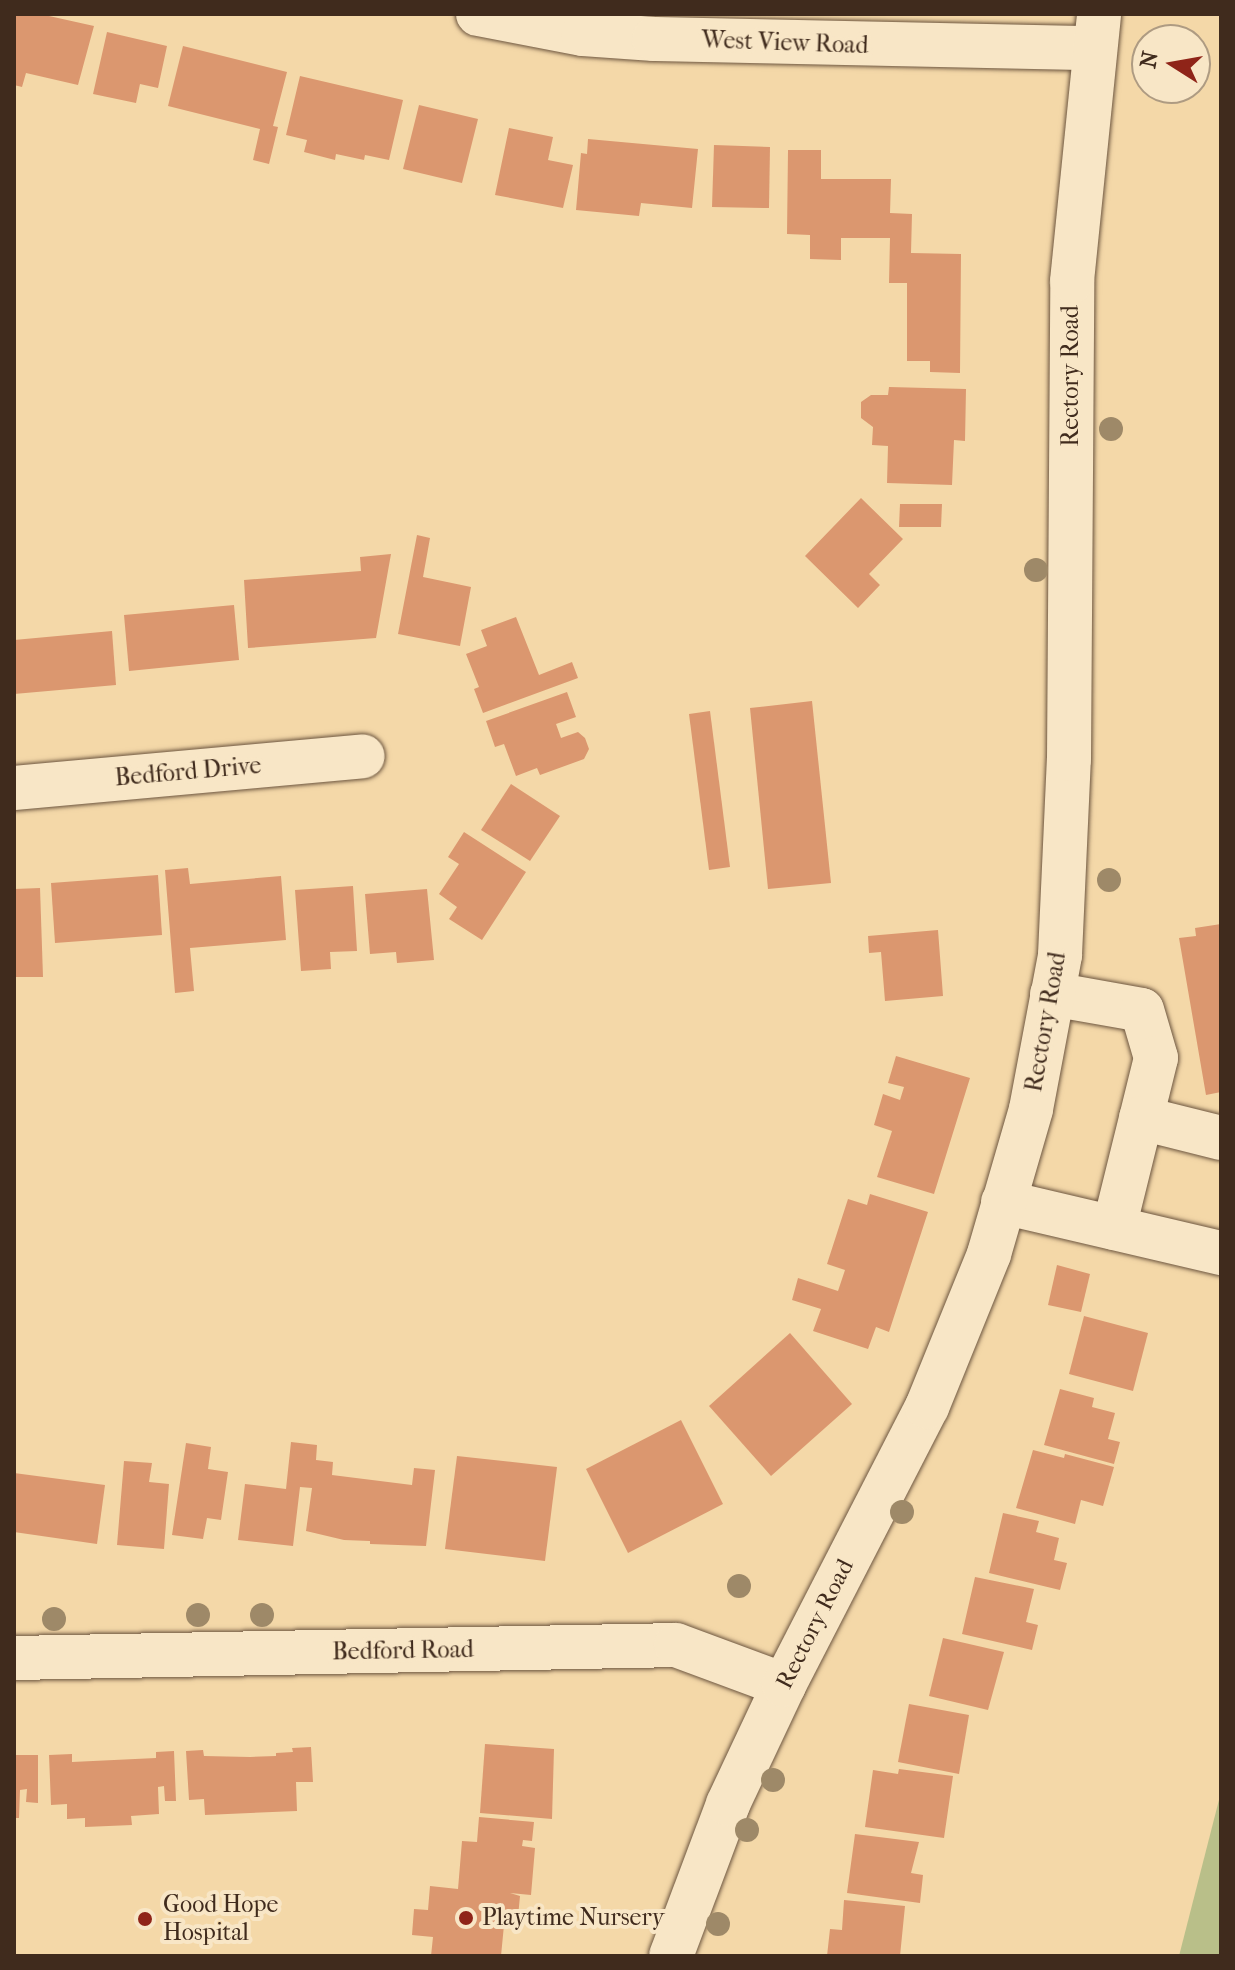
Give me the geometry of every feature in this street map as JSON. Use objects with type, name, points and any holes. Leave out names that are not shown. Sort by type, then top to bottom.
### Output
[{"type":"street","name":"West View Road","points":[[478,14],[583,34],[654,39],[1097,31]]},
{"type":"street","name":"Rectory Road","points":[[671,1956],[728,1804],[784,1685],[927,1407],[989,1254],[1031,1109],[1060,955],[1069,759],[1072,281],[1097,31]]},
{"type":"street","name":"Bedford Drive","points":[[14,788],[363,756]]},
{"type":"street","points":[[1052,994],[1142,1010],[1156,1058],[1114,1228]]},
{"type":"street","points":[[1141,1118],[1221,1138]]},
{"type":"street","points":[[1003,1202],[1221,1253]]},
{"type":"street","name":"Bedford Road","points":[[14,1658],[676,1645],[784,1685]]},
{"type":"green space","points":[[1221,1792],[1221,1956],[1179,1956]]},
{"type":"building","points":[[14,14],[40,14],[94,26],[78,85],[26,73],[22,87],[14,85]]},
{"type":"building","points":[[107,32],[167,46],[158,88],[140,84],[136,103],[93,94]]},
{"type":"building","points":[[183,46],[287,72],[273,126],[278,127],[269,164],[253,160],[260,129],[168,106]]},
{"type":"building","points":[[300,76],[403,100],[389,160],[365,155],[364,160],[336,154],[335,160],[304,152],[307,140],[286,135]]},
{"type":"building","points":[[419,105],[478,119],[462,183],[403,169]]},
{"type":"building","points":[[509,128],[553,137],[548,160],[573,165],[563,208],[495,195]]},
{"type":"building","points":[[588,139],[698,149],[692,208],[641,203],[639,216],[576,210],[581,153],[587,154]]},
{"type":"building","points":[[714,145],[770,147],[769,208],[712,207]]},
{"type":"building","points":[[788,150],[821,150],[821,179],[891,179],[890,213],[912,214],[911,253],[961,254],[960,373],[930,372],[930,361],[907,361],[907,283],[889,283],[890,238],[841,238],[841,260],[810,259],[810,235],[787,234]]},
{"type":"building","points":[[889,387],[966,389],[965,441],[954,440],[952,485],[887,483],[888,446],[872,445],[873,427],[861,418],[861,402],[871,395],[888,395]]},
{"type":"building","points":[[861,498],[903,539],[869,574],[880,585],[858,608],[805,556]]},
{"type":"building","points":[[900,504],[942,504],[941,527],[899,527]]},
{"type":"building","points":[[417,535],[430,538],[423,577],[471,587],[460,646],[398,634]]},
{"type":"building","points":[[391,554],[376,638],[248,648],[244,580],[361,571],[360,557]]},
{"type":"building","points":[[234,605],[239,660],[129,671],[124,615]]},
{"type":"building","points":[[516,617],[539,675],[572,662],[578,678],[483,713],[474,689],[479,687],[466,654],[487,646],[481,630]]},
{"type":"building","points":[[112,631],[116,685],[14,694],[14,640]]},
{"type":"building","points":[[567,692],[576,717],[556,724],[561,738],[578,732],[585,738],[589,749],[584,759],[540,775],[537,768],[516,776],[504,744],[495,747],[486,721]]},
{"type":"building","points":[[812,701],[831,883],[768,889],[750,708]]},
{"type":"building","points":[[710,711],[730,867],[709,870],[689,714]]},
{"type":"building","points":[[511,784],[560,816],[530,861],[481,830]]},
{"type":"building","points":[[464,832],[526,872],[482,940],[449,919],[457,907],[439,894],[459,864],[448,857]]},
{"type":"building","points":[[188,868],[190,884],[281,876],[286,940],[190,948],[194,991],[175,993],[165,870]]},
{"type":"building","points":[[158,875],[162,935],[55,943],[51,883]]},
{"type":"building","points":[[353,886],[357,951],[330,952],[331,969],[301,971],[295,890]]},
{"type":"building","points":[[40,888],[43,977],[14,977],[14,889]]},
{"type":"building","points":[[427,889],[434,960],[397,963],[396,952],[370,954],[365,894]]},
{"type":"building","points":[[1221,924],[1221,1092],[1206,1095],[1179,938],[1196,936],[1195,928]]},
{"type":"building","points":[[938,930],[943,996],[885,1001],[881,952],[869,953],[868,936]]},
{"type":"building","points":[[896,1056],[970,1078],[934,1194],[877,1177],[892,1131],[874,1125],[883,1094],[900,1100],[904,1087],[888,1083]]},
{"type":"building","points":[[870,1194],[928,1212],[889,1332],[876,1327],[868,1349],[813,1331],[821,1309],[792,1300],[798,1278],[838,1291],[845,1270],[827,1264],[848,1199],[867,1205]]},
{"type":"building","points":[[1057,1265],[1090,1274],[1081,1312],[1048,1305]]},
{"type":"building","points":[[1084,1316],[1148,1333],[1133,1391],[1069,1374]]},
{"type":"building","points":[[790,1333],[852,1404],[771,1476],[709,1406]]},
{"type":"building","points":[[1060,1389],[1094,1398],[1092,1407],[1115,1413],[1108,1439],[1120,1442],[1114,1464],[1044,1445]]},
{"type":"building","points":[[681,1420],[723,1504],[628,1553],[586,1469]]},
{"type":"building","points":[[291,1442],[317,1445],[316,1460],[333,1462],[332,1475],[412,1485],[414,1468],[435,1470],[426,1546],[370,1544],[370,1541],[344,1540],[306,1531],[312,1488],[300,1487],[293,1546],[238,1540],[245,1484],[286,1489]]},
{"type":"building","points":[[186,1443],[211,1447],[208,1469],[228,1472],[221,1520],[207,1518],[203,1539],[172,1535]]},
{"type":"building","points":[[1033,1450],[1064,1458],[1065,1454],[1114,1467],[1103,1506],[1081,1500],[1075,1524],[1016,1508]]},
{"type":"building","points":[[457,1456],[557,1467],[545,1561],[445,1549]]},
{"type":"building","points":[[124,1461],[152,1463],[149,1482],[169,1484],[164,1549],[117,1545]]},
{"type":"building","points":[[14,1473],[105,1485],[97,1544],[14,1532]]},
{"type":"building","points":[[1003,1513],[1039,1521],[1036,1532],[1059,1538],[1054,1560],[1067,1563],[1060,1590],[989,1573]]},
{"type":"building","points":[[975,1577],[1034,1589],[1026,1622],[1038,1625],[1032,1650],[962,1634]]},
{"type":"building","points":[[943,1638],[1004,1652],[988,1710],[929,1696]]},
{"type":"building","points":[[909,1704],[969,1715],[959,1774],[898,1762]]},
{"type":"building","points":[[485,1744],[554,1749],[552,1819],[480,1813]]},
{"type":"building","points":[[311,1747],[313,1782],[296,1782],[297,1811],[205,1815],[204,1799],[189,1800],[186,1751],[203,1750],[204,1756],[250,1757],[276,1756],[276,1753],[293,1752],[292,1748]]},
{"type":"building","points":[[174,1751],[176,1801],[165,1801],[164,1786],[158,1787],[159,1814],[131,1816],[132,1825],[85,1827],[85,1818],[67,1819],[67,1804],[51,1805],[49,1755],[72,1754],[72,1762],[156,1758],[156,1752]]},
{"type":"building","points":[[14,1755],[38,1755],[38,1803],[26,1802],[27,1789],[20,1790],[19,1818],[14,1818]]},
{"type":"building","points":[[899,1769],[953,1776],[944,1838],[865,1827],[873,1770],[898,1774]]},
{"type":"building","points":[[479,1817],[534,1822],[532,1841],[523,1840],[522,1846],[535,1848],[531,1895],[510,1893],[520,1896],[517,1927],[504,1925],[501,1956],[431,1956],[433,1937],[412,1935],[414,1909],[428,1910],[430,1886],[458,1889],[462,1841],[477,1842]]},
{"type":"building","points":[[855,1834],[919,1842],[911,1873],[923,1875],[920,1903],[847,1893]]},
{"type":"building","points":[[844,1900],[905,1906],[900,1956],[827,1956],[830,1929],[842,1930]]},
{"type":"place","name":"Playtime Nursery","points":[[466,1918]]},
{"type":"place","name":"Good Hope Hospital","points":[[145,1919]]}]
